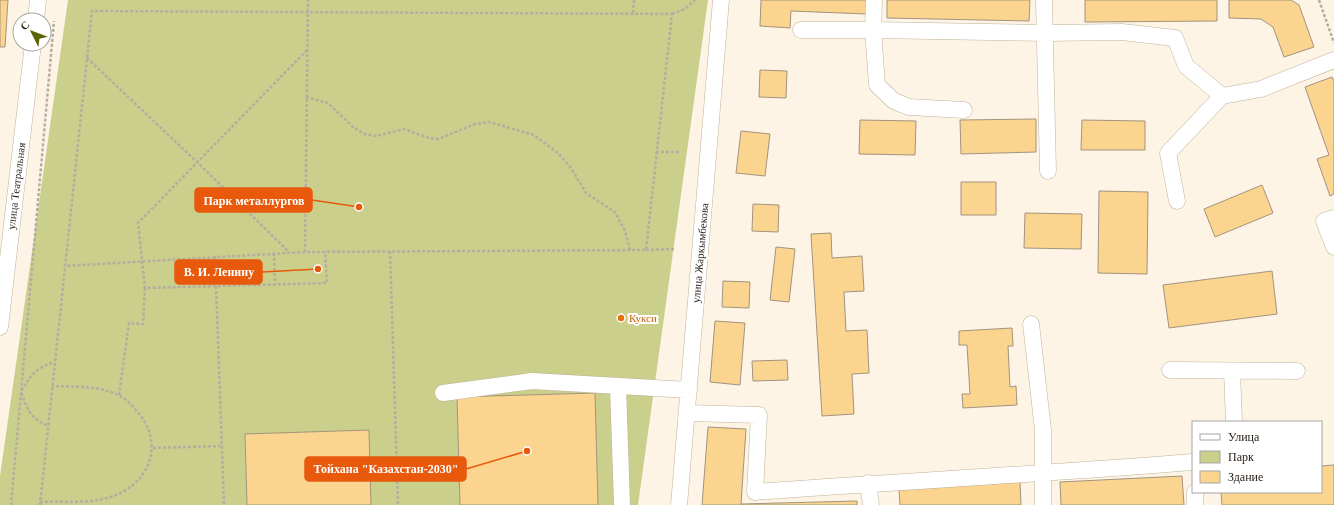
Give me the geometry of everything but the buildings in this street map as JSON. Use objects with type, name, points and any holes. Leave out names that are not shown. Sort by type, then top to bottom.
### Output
[{"type":"street","points":[[37,12],[38,0]]},
{"type":"street","name":"улица Жаркымбекова","points":[[679,505],[722,0]]},
{"type":"street","points":[[874,0],[873,30],[877,85],[894,101],[909,108],[964,110]]},
{"type":"street","points":[[1044,0],[1048,171]]},
{"type":"street","points":[[801,30],[1044,33],[1122,32],[1175,38],[1186,66],[1222,96]]},
{"type":"street","name":"улица Театральная","points":[[0,327],[1,301],[32,52]]},
{"type":"street","points":[[1178,201],[1168,153],[1222,96],[1261,89],[1334,60]]},
{"type":"street","points":[[1334,218],[1324,221],[1334,247]]},
{"type":"street","points":[[1031,324],[1042,430],[1044,505]]},
{"type":"street","points":[[1170,370],[1297,371]]},
{"type":"street","points":[[1232,371],[1234,421]]},
{"type":"street","points":[[443,393],[532,381],[689,390]]},
{"type":"street","points":[[618,386],[622,505]]},
{"type":"street","points":[[687,413],[759,415],[755,492],[868,483],[1044,474],[1192,462]]},
{"type":"street","points":[[868,483],[871,505]]},
{"type":"street","points":[[1195,493],[1195,505]]},
{"type":"path","points":[[305,252],[308,0]]},
{"type":"path","points":[[633,13],[634,0]]},
{"type":"path","points":[[52,386],[105,390],[119,395],[143,417],[151,432],[153,448],[150,462],[138,480],[125,490],[106,498],[40,503],[47,425],[92,11],[672,14],[685,9],[695,0]]},
{"type":"path","points":[[1319,0],[1334,43]]},
{"type":"path","points":[[646,250],[672,14]]},
{"type":"path","points":[[11,505],[54,16]]},
{"type":"path","points":[[119,395],[129,324],[143,324],[145,288],[138,223],[307,50]]},
{"type":"path","points":[[87,58],[289,252]]},
{"type":"path","points":[[306,97],[328,103],[353,128],[364,134],[378,136],[404,129],[429,138],[438,139],[475,124],[489,122],[534,135],[559,154],[571,168],[586,193],[616,212],[625,231],[630,250]]},
{"type":"path","points":[[656,152],[679,152]]},
{"type":"path","points":[[65,266],[215,256],[325,251],[675,250]]},
{"type":"path","points":[[145,288],[327,283],[325,251]]},
{"type":"path","points":[[390,251],[398,505]]},
{"type":"path","points":[[274,253],[275,284]]},
{"type":"path","points":[[215,256],[224,505]]},
{"type":"path","points":[[47,425],[37,422],[27,409],[21,392],[27,380],[41,366],[54,362]]},
{"type":"path","points":[[153,448],[222,446]]},
{"type":"green space","points":[[68,0],[708,0],[638,505],[0,505],[0,476]]},
{"type":"place","name":"Парк металлургов","points":[[359,207]]},
{"type":"place","name":"В. И. Ленину","points":[[318,269]]},
{"type":"place","name":"Кукси","points":[[621,318]]},
{"type":"place","name":"Тойхана \"Казахстан-2030\"","points":[[527,451]]}]
